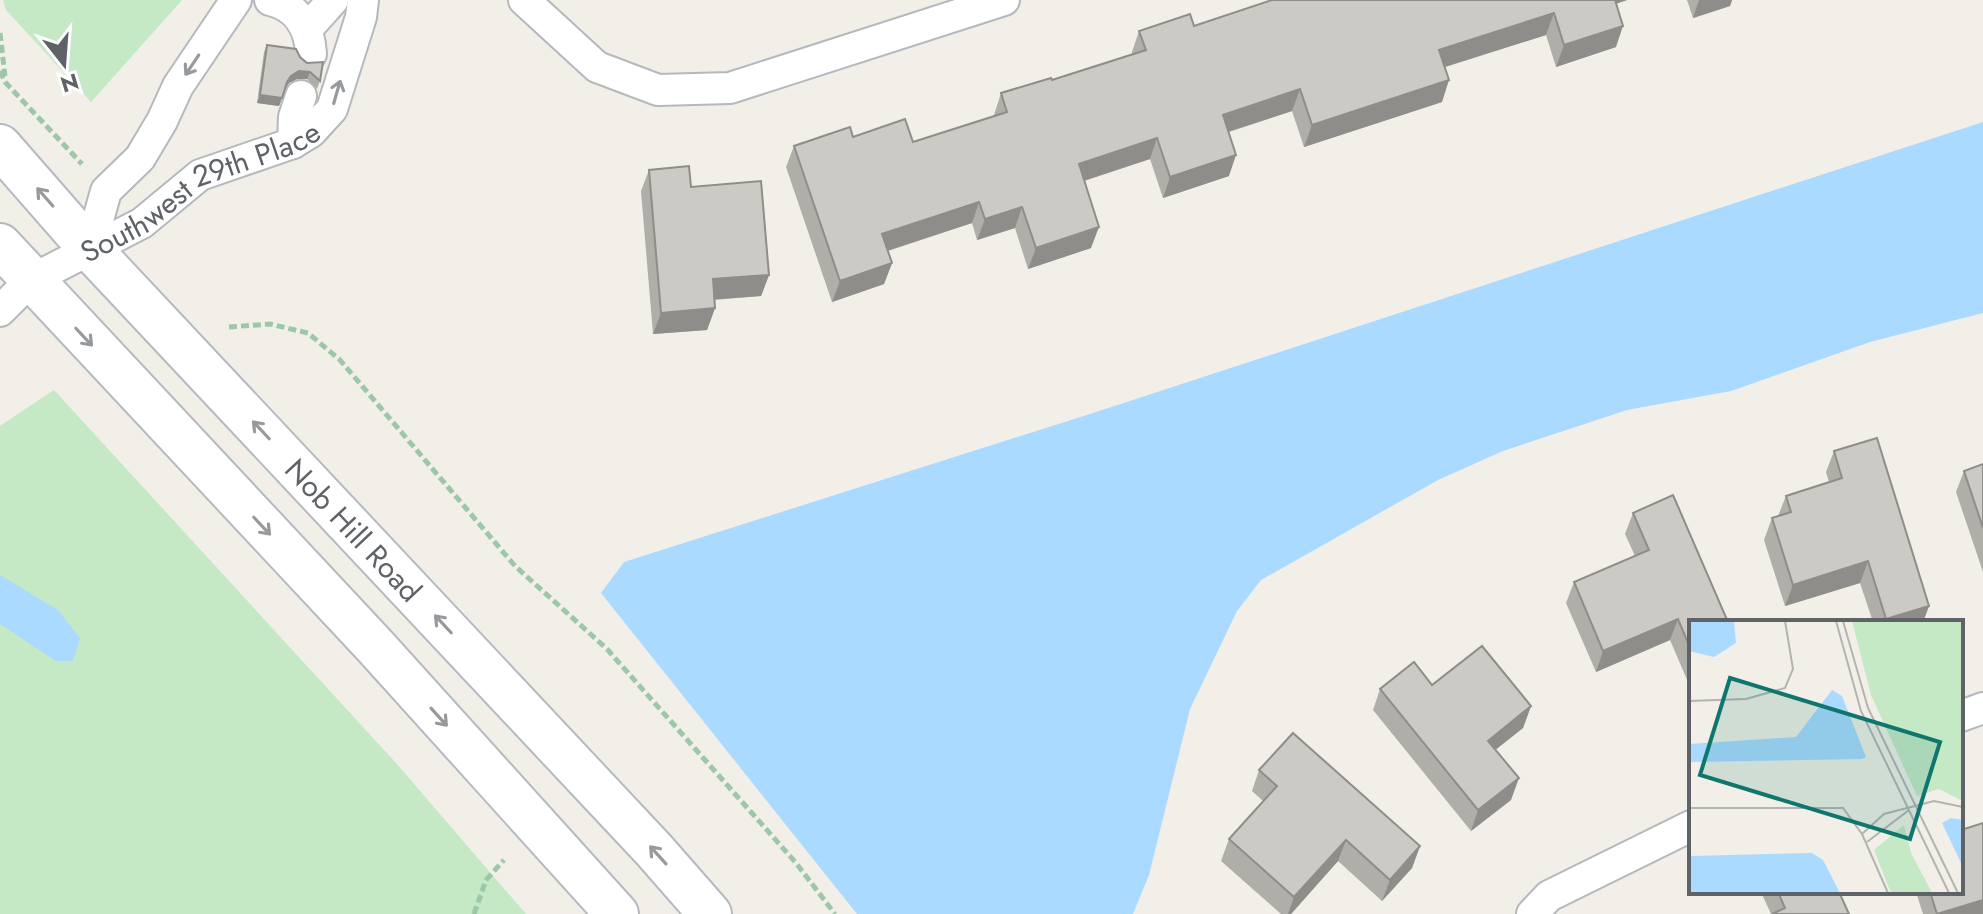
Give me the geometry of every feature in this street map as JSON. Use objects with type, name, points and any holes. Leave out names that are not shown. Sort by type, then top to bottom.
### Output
[{"type":"main road","name":"Nob Hill Road","points":[[0,146],[90,249],[623,816],[710,914]]},
{"type":"main road","points":[[0,245],[374,645],[617,914]]},
{"type":"street","name":"Southwest 29th Place","points":[[90,249],[106,191],[140,158],[178,86],[236,0]]},
{"type":"street","points":[[270,0],[290,8],[309,42],[333,0]]},
{"type":"street","name":"Southwest 29th Place","points":[[90,249],[142,223],[200,175],[293,143],[311,132],[332,109],[361,17],[363,0]]},
{"type":"street","points":[[524,0],[597,67],[658,90],[730,88],[1004,0]]},
{"type":"street","points":[[293,143],[294,117],[301,96]]},
{"type":"street","points":[[0,311],[31,280],[90,249]]},
{"type":"street","points":[[1963,715],[1983,708]]},
{"type":"street","points":[[1532,914],[1549,896],[1689,827]]},
{"type":"path","points":[[0,33],[5,82]]},
{"type":"path","points":[[0,71],[5,82],[82,164]]},
{"type":"path","points":[[229,327],[270,324],[308,333],[340,360],[515,566],[607,649],[796,863],[835,914]]},
{"type":"path","points":[[474,914],[486,880],[504,860]]},
{"type":"green space","points":[[3,0],[182,0],[91,102],[6,10]]},
{"type":"green space","points":[[54,390],[396,763],[526,914],[0,914],[0,426]]},
{"type":"water","points":[[1983,122],[1983,313],[1870,342],[1731,391],[1627,410],[1503,451],[1438,480],[1261,580],[1237,611],[1190,709],[1149,875],[1133,914],[857,914],[601,593],[624,562],[1093,413]]},
{"type":"water","points":[[0,575],[58,610],[80,638],[73,661],[56,661],[0,624]]},
{"type":"building","points":[[1272,0],[1615,0],[1623,26],[1564,45],[1554,13],[1439,50],[1449,80],[1312,125],[1300,89],[1223,115],[1236,155],[1170,177],[1157,138],[1079,164],[1099,227],[1036,248],[1022,207],[985,219],[979,202],[882,234],[892,263],[840,281],[794,146],[850,127],[853,137],[905,119],[913,142],[1007,112],[1001,93],[1146,50],[1139,31],[1190,14],[1194,26]]},
{"type":"building","points":[[267,45],[296,49],[307,63],[323,62],[320,81],[310,72],[299,71],[287,82],[282,98],[260,95]]},
{"type":"building","points":[[689,166],[691,187],[761,181],[769,275],[713,279],[715,308],[661,313],[649,170]]},
{"type":"building","points":[[1877,438],[1929,606],[1886,619],[1868,561],[1793,585],[1772,518],[1791,512],[1786,496],[1842,478],[1834,451]]},
{"type":"building","points":[[1983,464],[1983,528],[1964,471]]},
{"type":"building","points":[[1673,495],[1727,620],[1689,620],[1689,645],[1678,619],[1603,651],[1574,582],[1649,550],[1633,513]]},
{"type":"building","points":[[1482,646],[1531,706],[1488,741],[1519,778],[1478,810],[1380,689],[1414,662],[1432,685]]},
{"type":"building","points":[[1293,733],[1420,846],[1390,880],[1346,840],[1294,897],[1229,839],[1277,786],[1259,770]]},
{"type":"building","points":[[1983,823],[1983,900],[1937,914],[1931,894],[1963,894],[1963,829]]},
{"type":"building","points":[[1779,894],[1840,894],[1849,914],[1772,914],[1785,908]]}]
